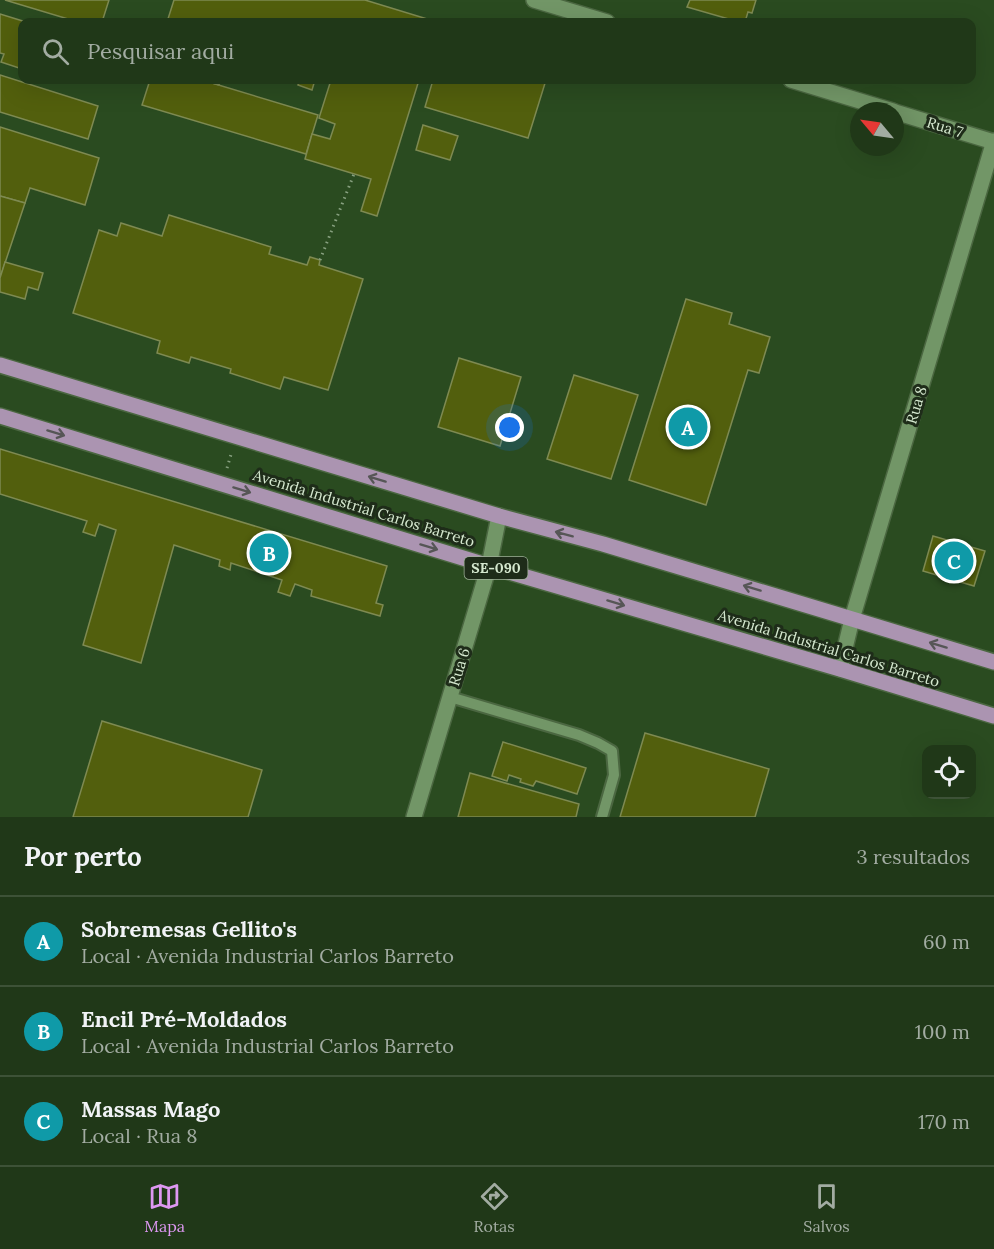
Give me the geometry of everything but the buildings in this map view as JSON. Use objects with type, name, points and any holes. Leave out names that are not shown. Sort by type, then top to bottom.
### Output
[{"type":"main road","name":"Avenida Industrial Carlos Barreto","points":[[0,365],[499,516],[603,544],[994,662]]},
{"type":"main road","name":"Avenida Industrial Carlos Barreto","points":[[0,416],[489,566],[994,716]]},
{"type":"street","points":[[534,0],[594,18]]},
{"type":"street","name":"Rua 7","points":[[804,84],[864,102]]},
{"type":"street","name":"Rua 7","points":[[904,114],[994,142]]},
{"type":"street","name":"Rua 8","points":[[840,669],[852,618],[994,142]]},
{"type":"street","name":"Rua 6","points":[[414,817],[489,566],[499,516]]},
{"type":"lane","points":[[450,697],[579,735],[598,742],[612,752],[614,775],[602,817]]},
{"type":"path","points":[[320,261],[354,174]]},
{"type":"path","points":[[222,484],[236,436]]},
{"type":"place","name":"Sobremesas Gellito's","points":[[688,427]]},
{"type":"place","name":"Encil Pré-Moldados","points":[[269,553]]},
{"type":"place","name":"Massas Mago","points":[[954,561]]}]
